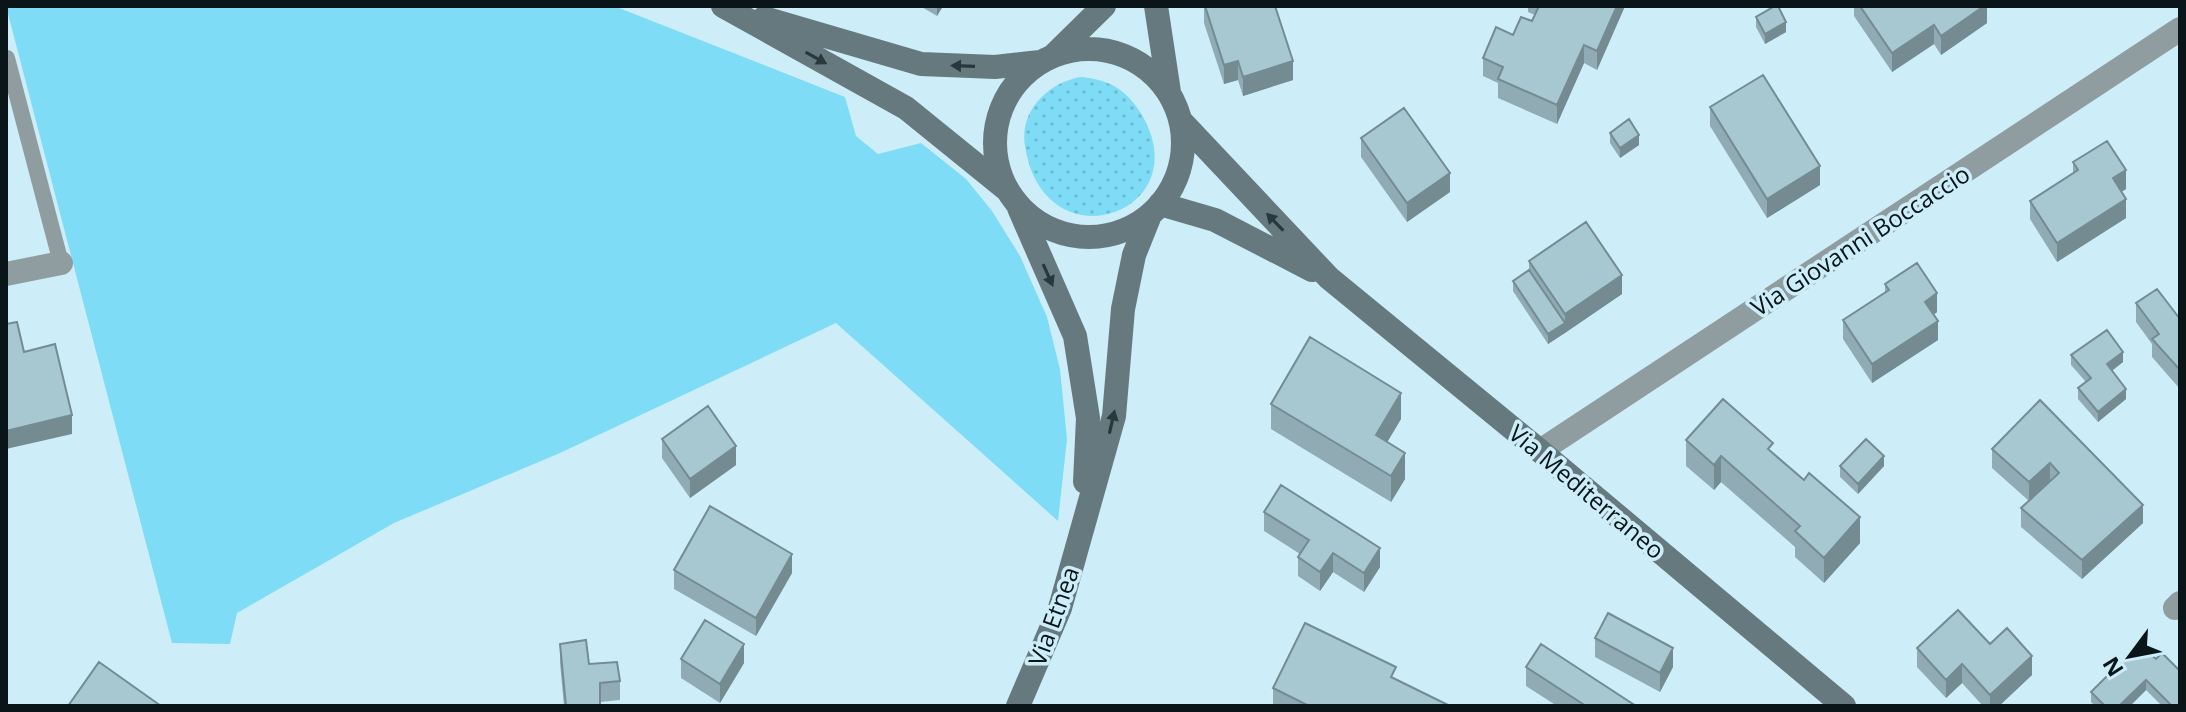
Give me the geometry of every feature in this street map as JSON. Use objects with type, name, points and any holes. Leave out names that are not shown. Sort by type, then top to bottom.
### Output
[{"type":"street","points":[[723,6],[921,64],[995,67],[1047,59],[1082,49],[1097,49],[1125,56],[1151,72],[1169,95],[1183,135],[1180,164],[1176,179],[1155,209],[1134,255],[1123,309],[1114,416],[1084,524]]},
{"type":"street","points":[[723,6],[906,108],[1052,230],[1096,237],[1125,230],[1155,209],[1215,220],[1329,278]]},
{"type":"street","points":[[1084,524],[1088,418],[1075,336],[997,164],[995,134],[1002,106],[1018,81],[1047,59],[1104,6]]},
{"type":"street","points":[[1156,6],[1169,95]]},
{"type":"street","name":"Via Giovanni Boccaccio","points":[[1540,451],[2180,29]]},
{"type":"street","points":[[1180,120],[1329,278]]},
{"type":"street","points":[[6,274],[61,263]]},
{"type":"street","name":"Via Mediterraneo","points":[[1329,278],[1844,706]]},
{"type":"street","name":"Via Etnea","points":[[1018,706],[1060,608],[1084,524]]},
{"type":"lane","points":[[7,58],[61,263]]},
{"type":"shaded area","points":[[6,6],[614,6],[845,97],[856,136],[878,154],[921,143],[966,179],[992,211],[1020,256],[1047,317],[1060,369],[1067,439],[1058,521],[836,323],[560,453],[394,523],[237,613],[230,644],[172,643]]},
{"type":"shaded area","points":[[1080,77],[1099,80],[1122,91],[1140,112],[1154,147],[1151,177],[1136,199],[1113,213],[1086,216],[1060,207],[1038,184],[1025,146],[1027,121],[1038,101],[1057,85]]},
{"type":"building","points":[[1205,6],[1275,6],[1293,61],[1243,77],[1238,61],[1224,65]]},
{"type":"building","points":[[1539,6],[1617,6],[1597,51],[1584,45],[1557,105],[1498,79],[1503,67],[1483,58],[1496,27],[1513,35],[1521,17],[1532,21]]},
{"type":"building","points":[[1778,6],[1786,22],[1765,34],[1756,17]]},
{"type":"building","points":[[1860,6],[1984,6],[1941,36],[1934,25],[1892,53]]},
{"type":"building","points":[[1763,75],[1820,166],[1767,199],[1710,107]]},
{"type":"building","points":[[1404,108],[1450,173],[1407,203],[1361,138]]},
{"type":"building","points":[[1629,119],[1639,135],[1620,148],[1610,133]]},
{"type":"building","points":[[2107,141],[2126,170],[2113,178],[2126,199],[2057,243],[2030,201],[2078,170],[2073,162]]},
{"type":"building","points":[[1586,222],[1622,275],[1565,314],[1529,261]]},
{"type":"building","points":[[1917,263],[1937,293],[1925,302],[1938,321],[1872,364],[1843,320],[1889,290],[1885,284]]},
{"type":"building","points":[[1529,270],[1565,323],[1548,334],[1513,281]]},
{"type":"building","points":[[2157,289],[2180,319],[2180,370],[2152,339],[2159,334],[2136,303]]},
{"type":"building","points":[[17,322],[24,352],[55,344],[72,415],[6,431],[6,324]]},
{"type":"building","points":[[2107,330],[2123,352],[2107,364],[2126,389],[2098,412],[2078,388],[2091,378],[2071,355]]},
{"type":"building","points":[[1310,337],[1401,393],[1376,435],[1405,453],[1391,476],[1271,404]]},
{"type":"building","points":[[1723,399],[1773,443],[1768,449],[1804,480],[1809,473],[1860,517],[1824,558],[1795,531],[1800,526],[1721,456],[1714,465],[1686,440]]},
{"type":"building","points":[[2040,400],[2143,505],[2082,560],[2021,508],[2059,473],[2050,463],[2029,482],[1992,449]]},
{"type":"building","points":[[708,406],[736,446],[690,479],[662,439]]},
{"type":"building","points":[[1866,439],[1884,456],[1858,484],[1840,466]]},
{"type":"building","points":[[1281,485],[1380,548],[1364,573],[1333,553],[1320,572],[1298,557],[1309,540],[1264,512]]},
{"type":"building","points":[[710,506],[792,554],[756,618],[674,570]]},
{"type":"building","points":[[1958,610],[1990,644],[2007,628],[2032,656],[1990,695],[1962,664],[1946,680],[1917,648]]},
{"type":"building","points":[[1608,613],[1673,648],[1660,673],[1595,638]]},
{"type":"building","points":[[705,620],[744,644],[720,684],[681,659]]},
{"type":"building","points":[[1305,623],[1396,667],[1391,677],[1450,706],[1309,706],[1273,688]]},
{"type":"building","points":[[586,640],[589,664],[617,662],[620,681],[600,683],[600,706],[566,706],[560,644]]},
{"type":"building","points":[[1541,644],[1636,706],[1586,706],[1526,667]]},
{"type":"building","points":[[2139,644],[2156,659],[2162,653],[2180,671],[2180,706],[2172,706],[2146,680],[2119,706],[2105,706],[2091,692]]},
{"type":"building","points":[[99,662],[161,706],[68,706]]}]
